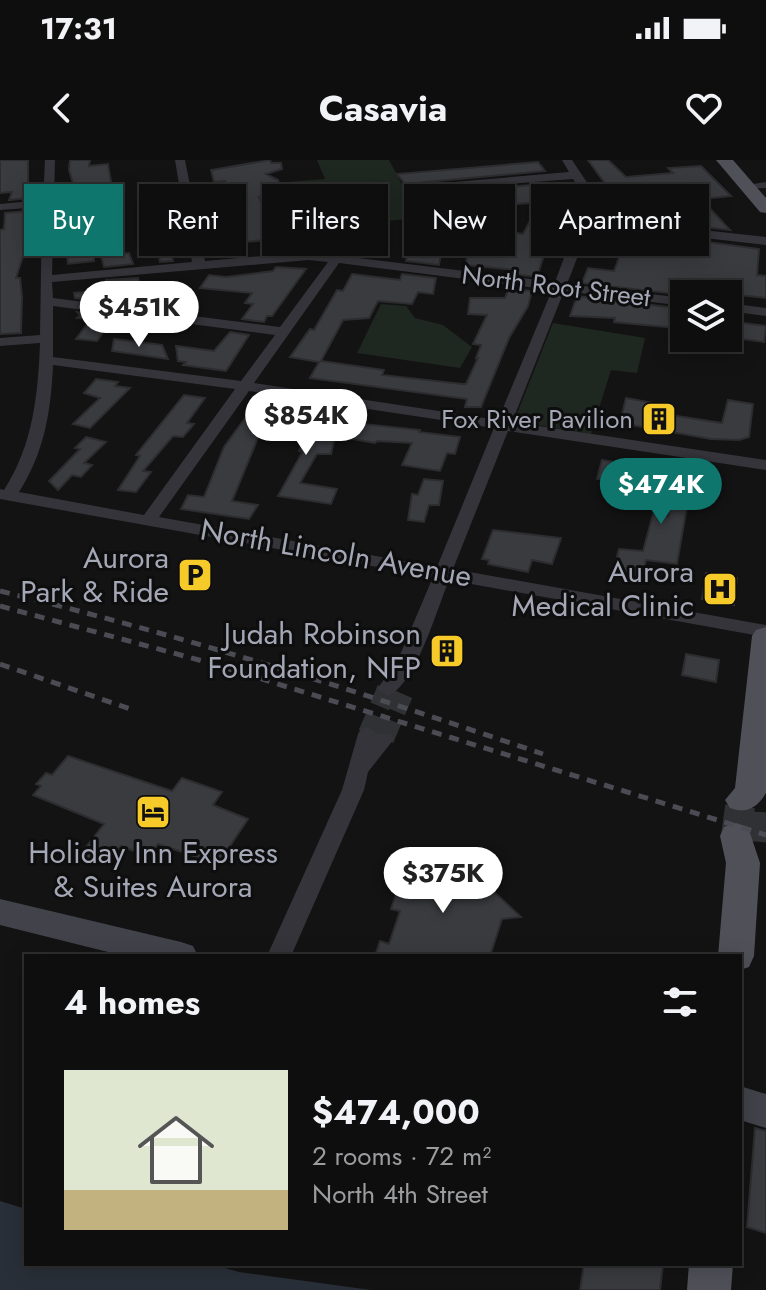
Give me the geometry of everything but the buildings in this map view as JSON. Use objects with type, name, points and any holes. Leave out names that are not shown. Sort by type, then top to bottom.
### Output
[{"type":"main road","points":[[724,160],[766,208]]},
{"type":"main road","points":[[751,799],[766,633]]},
{"type":"main road","points":[[736,954],[746,847]]},
{"type":"main road","points":[[0,912],[173,954]]},
{"type":"main road","points":[[742,1104],[766,1111]]},
{"type":"main road","points":[[709,1290],[711,1266]]},
{"type":"street","points":[[49,184],[50,160]]},
{"type":"street","points":[[180,160],[199,265]]},
{"type":"street","points":[[567,160],[583,184]]},
{"type":"street","points":[[468,184],[577,175]]},
{"type":"street","points":[[747,186],[766,185]]},
{"type":"street","points":[[0,207],[24,205]]},
{"type":"street","points":[[709,235],[766,241]]},
{"type":"street","points":[[4,495],[18,481],[41,413],[46,360],[47,256]]},
{"type":"street","points":[[395,691],[571,256]]},
{"type":"street","name":"North Root Street","points":[[46,279],[296,257],[336,259],[670,300]]},
{"type":"street","points":[[149,520],[336,259]]},
{"type":"street","points":[[46,301],[284,332]]},
{"type":"street","points":[[742,309],[766,312]]},
{"type":"street","points":[[0,342],[45,339]]},
{"type":"street","points":[[46,360],[244,386],[766,465]]},
{"type":"street","name":"North Lincoln Avenue","points":[[4,495],[766,633]]},
{"type":"street","points":[[280,954],[376,736]]},
{"type":"shaded area","points":[[317,160],[389,160],[404,188],[404,219],[388,221],[388,184],[287,182],[325,179]]},
{"type":"shaded area","points":[[381,304],[406,306],[415,318],[443,325],[472,347],[460,368],[357,353]]},
{"type":"shaded area","points":[[553,323],[645,338],[637,373],[611,370],[591,434],[514,421]]},
{"type":"shaded area","points":[[0,1201],[24,1208],[24,1266],[218,1266],[239,1272],[371,1290],[0,1290]]},
{"type":"tunnel","points":[[368,734],[387,689]]},
{"type":"tunnel","points":[[384,739],[403,694]]},
{"type":"tunnel","points":[[736,836],[741,800]]},
{"type":"tunnel","points":[[760,842],[763,805]]},
{"type":"railway","points":[[0,591],[273,666],[543,754]]},
{"type":"railway","points":[[0,606],[210,663],[766,835]]},
{"type":"railway","points":[[0,664],[136,711]]},
{"type":"place","name":"Fox River Pavilion","points":[[659,419]]},
{"type":"place","name":"Aurora Park & Ride","points":[[195,575]]},
{"type":"place","name":"Aurora Medical Clinic","points":[[720,589]]},
{"type":"place","name":"Judah Robinson Foundation, NFP","points":[[447,651]]},
{"type":"place","name":"Holiday Inn Express & Suites Aurora","points":[[153,812]]}]
